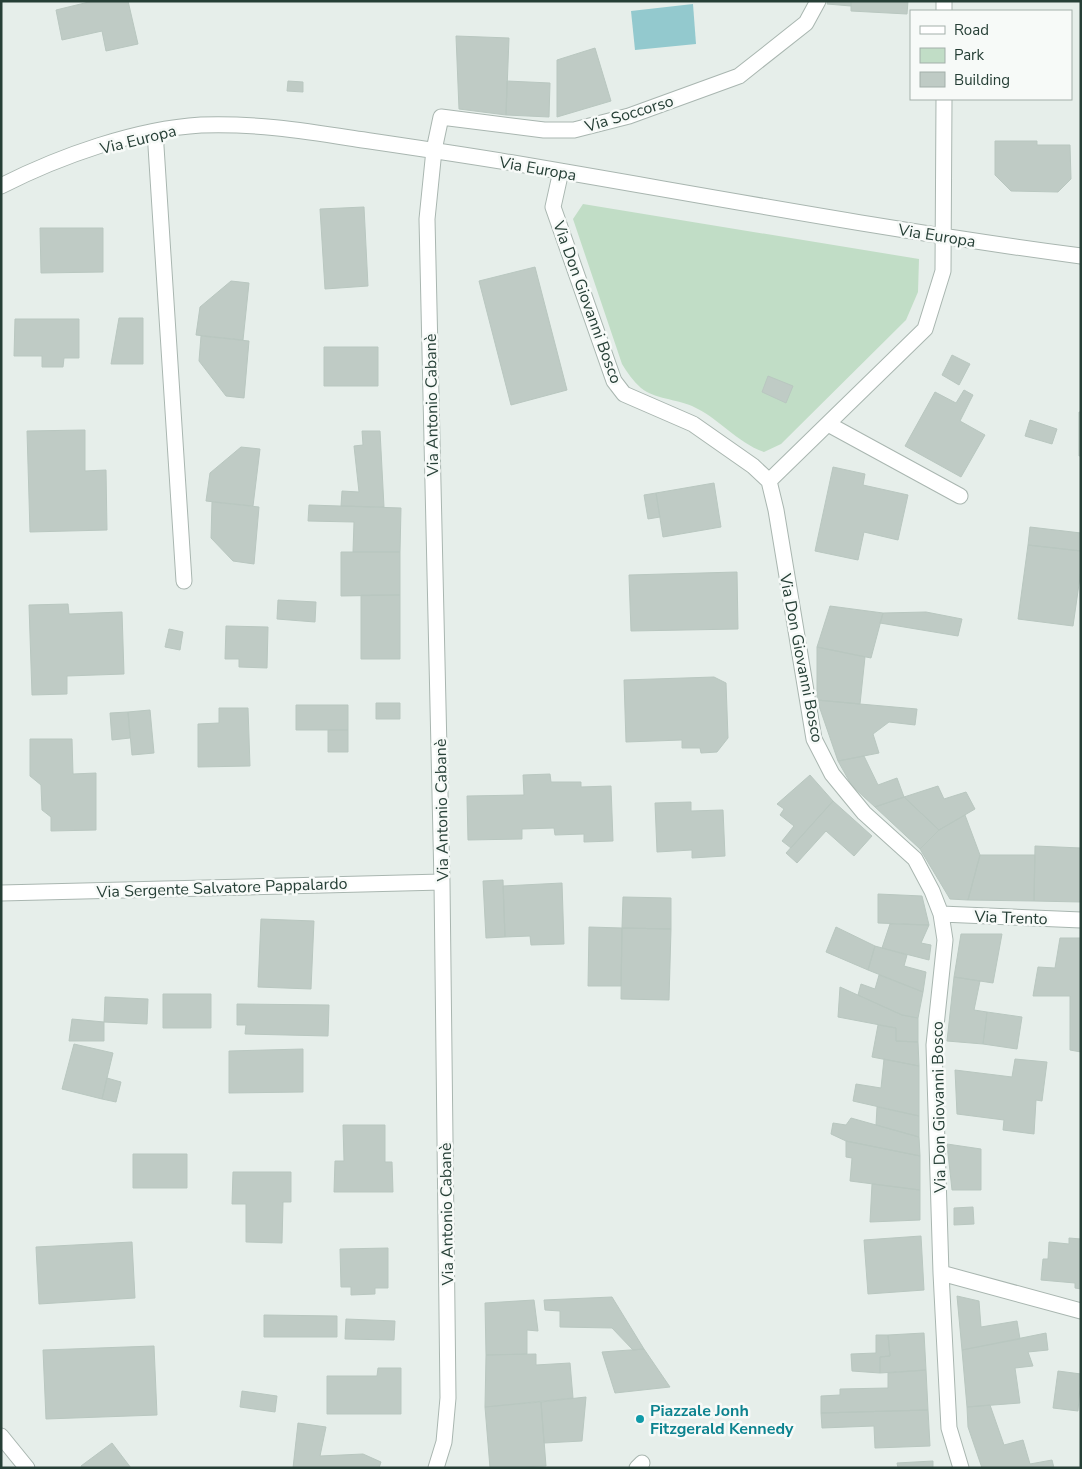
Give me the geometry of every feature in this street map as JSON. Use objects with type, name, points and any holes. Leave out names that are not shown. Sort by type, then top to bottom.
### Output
[{"type":"street","name":"Via Soccorso","points":[[434,150],[441,117],[544,130],[574,130],[629,116],[739,76],[806,23],[818,1]]},
{"type":"street","points":[[769,481],[925,329],[943,271],[944,100]]},
{"type":"street","name":"Via Europa","points":[[1,186],[65,159],[155,131],[200,125],[244,125],[286,128],[434,150],[943,237],[1081,256]]},
{"type":"street","points":[[155,131],[184,581]]},
{"type":"street","name":"Via Antonio Cabanè","points":[[434,150],[427,220],[442,882],[448,1398],[444,1442],[436,1468]]},
{"type":"street","name":"Via Don Giovanni Bosco","points":[[561,171],[554,207],[614,381],[624,394],[693,424],[754,466],[769,481],[776,510],[814,739],[832,774],[864,813],[915,859],[932,891],[941,914],[945,940],[934,1045],[941,1273],[949,1428],[960,1468]]},
{"type":"street","points":[[828,424],[960,496]]},
{"type":"street","name":"Via Sergente Salvatore Pappalardo","points":[[1,893],[442,882]]},
{"type":"street","name":"Via Trento","points":[[941,914],[1081,920]]},
{"type":"street","points":[[941,1273],[1081,1312]]},
{"type":"street","points":[[1,1436],[27,1468]]},
{"type":"green space","points":[[583,204],[919,259],[918,292],[906,320],[781,444],[764,452],[754,448],[702,411],[647,392],[628,373],[622,364],[573,219]]},
{"type":"water","points":[[693,4],[696,44],[635,50],[631,11]]},
{"type":"building","points":[[93,1],[128,1],[138,44],[106,51],[102,31],[62,40],[56,10]]},
{"type":"building","points":[[828,1],[851,1],[851,6],[827,4]]},
{"type":"building","points":[[851,1],[908,1],[907,14],[851,11]]},
{"type":"building","points":[[456,36],[509,38],[506,115],[459,109]]},
{"type":"building","points":[[595,48],[611,101],[557,117],[557,60]]},
{"type":"building","points":[[288,81],[303,82],[303,92],[287,91]]},
{"type":"building","points":[[507,81],[550,83],[549,117],[506,115]]},
{"type":"building","points":[[995,141],[1037,141],[1037,145],[1070,145],[1071,179],[1058,192],[1011,191],[995,175]]},
{"type":"building","points":[[364,207],[368,286],[325,289],[320,209]]},
{"type":"building","points":[[40,228],[103,228],[103,272],[41,273]]},
{"type":"building","points":[[535,267],[567,390],[511,405],[479,281]]},
{"type":"building","points":[[231,281],[249,283],[243,340],[196,335],[200,307]]},
{"type":"building","points":[[119,318],[143,318],[143,364],[111,364]]},
{"type":"building","points":[[15,319],[79,319],[79,358],[64,358],[63,367],[42,367],[42,356],[14,356]]},
{"type":"building","points":[[201,336],[249,341],[244,398],[226,396],[199,361]]},
{"type":"building","points":[[324,347],[378,347],[378,386],[324,386]]},
{"type":"building","points":[[952,355],[970,364],[959,385],[942,375]]},
{"type":"building","points":[[768,376],[793,386],[786,403],[762,392]]},
{"type":"building","points":[[964,390],[973,395],[960,421],[985,435],[961,477],[905,446],[935,392],[956,403]]},
{"type":"building","points":[[1079,412],[1081,412],[1081,456],[1079,456]]},
{"type":"building","points":[[1030,420],[1057,429],[1052,444],[1025,436]]},
{"type":"building","points":[[85,430],[85,471],[106,470],[107,530],[30,532],[27,431]]},
{"type":"building","points":[[362,431],[380,431],[384,507],[341,506],[342,491],[359,492],[354,446],[363,445]]},
{"type":"building","points":[[241,447],[260,449],[253,506],[206,501],[210,473]]},
{"type":"building","points":[[833,467],[865,474],[863,485],[908,495],[898,540],[864,532],[858,560],[815,551]]},
{"type":"building","points":[[714,483],[721,527],[663,537],[656,493]]},
{"type":"building","points":[[656,493],[660,517],[648,519],[644,495]]},
{"type":"building","points":[[212,502],[259,507],[254,564],[233,561],[211,538]]},
{"type":"building","points":[[309,505],[401,508],[400,552],[353,552],[354,522],[308,521]]},
{"type":"building","points":[[1030,527],[1081,533],[1081,551],[1028,545]]},
{"type":"building","points":[[1028,545],[1081,551],[1081,570],[1073,626],[1018,619]]},
{"type":"building","points":[[341,552],[400,552],[400,595],[341,596]]},
{"type":"building","points":[[737,572],[738,629],[631,631],[629,575]]},
{"type":"building","points":[[361,595],[400,595],[400,659],[361,659]]},
{"type":"building","points":[[278,600],[316,602],[315,622],[277,619]]},
{"type":"building","points":[[68,604],[69,614],[122,612],[124,674],[67,676],[67,694],[32,695],[29,605]]},
{"type":"building","points":[[830,606],[883,613],[871,658],[817,647]]},
{"type":"building","points":[[926,612],[962,619],[958,636],[880,623],[883,613]]},
{"type":"building","points":[[226,626],[268,627],[267,668],[239,667],[239,659],[225,659]]},
{"type":"building","points":[[169,629],[183,632],[180,650],[165,647]]},
{"type":"building","points":[[817,647],[865,657],[860,704],[817,700]]},
{"type":"building","points":[[714,677],[726,683],[728,738],[717,752],[701,753],[700,748],[682,748],[682,740],[626,742],[624,680]]},
{"type":"building","points":[[817,700],[917,709],[915,725],[889,722],[873,734],[879,753],[838,761]]},
{"type":"building","points":[[376,703],[400,703],[400,719],[376,719]]},
{"type":"building","points":[[296,705],[348,705],[348,730],[296,730]]},
{"type":"building","points":[[219,708],[248,708],[250,766],[198,767],[198,724],[219,723]]},
{"type":"building","points":[[150,710],[154,753],[132,755],[128,712]]},
{"type":"building","points":[[128,712],[130,738],[112,740],[110,713]]},
{"type":"building","points":[[328,730],[348,730],[348,752],[328,752]]},
{"type":"building","points":[[30,739],[72,739],[73,774],[96,773],[96,830],[51,831],[51,817],[42,810],[41,785],[30,776]]},
{"type":"building","points":[[864,756],[878,785],[897,778],[904,797],[875,807],[852,786],[838,761]]},
{"type":"building","points":[[550,774],[551,782],[581,782],[581,787],[611,786],[613,841],[584,842],[584,834],[555,835],[554,828],[522,829],[522,839],[468,840],[467,796],[524,795],[523,775]]},
{"type":"building","points":[[810,775],[833,801],[791,848],[782,841],[794,826],[780,815],[784,809],[777,804]]},
{"type":"building","points":[[938,786],[944,799],[966,792],[975,809],[939,830],[904,797]]},
{"type":"building","points":[[904,797],[939,830],[920,849],[875,807]]},
{"type":"building","points":[[833,801],[872,836],[854,856],[826,831],[797,863],[786,853]]},
{"type":"building","points":[[691,802],[691,811],[723,810],[725,856],[692,858],[692,850],[657,852],[655,803]]},
{"type":"building","points":[[965,815],[980,855],[968,900],[950,899],[920,849],[939,830]]},
{"type":"building","points":[[1035,846],[1081,848],[1081,902],[1034,901]]},
{"type":"building","points":[[980,855],[1035,855],[1034,901],[968,900]]},
{"type":"building","points":[[503,880],[505,937],[486,938],[483,881]]},
{"type":"building","points":[[562,883],[564,944],[531,945],[530,936],[505,937],[503,886]]},
{"type":"building","points":[[878,894],[922,896],[929,925],[878,923]]},
{"type":"building","points":[[623,897],[671,898],[671,929],[622,928]]},
{"type":"building","points":[[261,919],[314,921],[311,989],[258,987]]},
{"type":"building","points":[[890,924],[929,925],[921,943],[931,945],[929,960],[882,948]]},
{"type":"building","points":[[589,927],[622,928],[621,986],[588,986]]},
{"type":"building","points":[[836,927],[875,946],[868,970],[826,952]]},
{"type":"building","points":[[622,928],[671,929],[669,1000],[621,999]]},
{"type":"building","points":[[961,934],[1002,934],[993,983],[954,977]]},
{"type":"building","points":[[1060,938],[1081,938],[1081,1052],[1070,1050],[1070,996],[1033,996],[1038,967],[1055,968]]},
{"type":"building","points":[[875,946],[907,955],[904,966],[926,972],[923,992],[868,970]]},
{"type":"building","points":[[879,975],[923,992],[918,1018],[902,1015],[858,995],[861,984],[875,989]]},
{"type":"building","points":[[954,977],[980,981],[974,1010],[987,1012],[983,1044],[947,1041]]},
{"type":"building","points":[[840,987],[902,1015],[918,1018],[918,1042],[896,1041],[896,1028],[838,1017]]},
{"type":"building","points":[[163,994],[211,994],[211,1028],[163,1028]]},
{"type":"building","points":[[105,997],[148,999],[147,1024],[104,1022]]},
{"type":"building","points":[[237,1004],[329,1005],[328,1036],[245,1034],[246,1025],[237,1025]]},
{"type":"building","points":[[987,1012],[1022,1017],[1017,1049],[983,1044]]},
{"type":"building","points":[[72,1019],[104,1022],[104,1041],[69,1041]]},
{"type":"building","points":[[878,1025],[896,1028],[896,1041],[918,1042],[919,1066],[872,1057]]},
{"type":"building","points":[[74,1044],[113,1053],[102,1099],[62,1089]]},
{"type":"building","points":[[303,1049],[303,1092],[229,1093],[229,1051]]},
{"type":"building","points":[[884,1059],[919,1066],[919,1116],[853,1101],[856,1084],[881,1088]]},
{"type":"building","points":[[1015,1059],[1047,1062],[1042,1101],[1036,1100],[1034,1134],[1003,1130],[1004,1120],[957,1114],[955,1070],[1012,1077]]},
{"type":"building","points":[[107,1078],[121,1082],[116,1102],[102,1099]]},
{"type":"building","points":[[877,1107],[919,1116],[919,1137],[876,1125]]},
{"type":"building","points":[[851,1118],[919,1137],[920,1156],[846,1141],[831,1134],[833,1123],[846,1125]]},
{"type":"building","points":[[343,1125],[385,1125],[385,1162],[392,1162],[393,1192],[334,1192],[335,1161],[344,1161]]},
{"type":"building","points":[[846,1141],[920,1156],[920,1190],[850,1181],[852,1158],[846,1157]]},
{"type":"building","points":[[947,1144],[981,1149],[981,1190],[952,1190]]},
{"type":"building","points":[[133,1154],[187,1154],[187,1188],[133,1188]]},
{"type":"building","points":[[233,1172],[291,1172],[291,1202],[283,1202],[282,1243],[246,1242],[246,1204],[232,1204]]},
{"type":"building","points":[[872,1184],[920,1190],[920,1220],[870,1222]]},
{"type":"building","points":[[973,1207],[974,1224],[954,1225],[954,1208]]},
{"type":"building","points":[[921,1236],[924,1290],[868,1294],[864,1240]]},
{"type":"building","points":[[1069,1238],[1081,1239],[1081,1289],[1075,1288],[1075,1283],[1041,1280],[1043,1259],[1048,1259],[1049,1242],[1069,1244]]},
{"type":"building","points":[[132,1242],[135,1298],[39,1304],[36,1247]]},
{"type":"building","points":[[388,1248],[388,1288],[375,1288],[375,1294],[351,1295],[351,1287],[341,1287],[340,1249]]},
{"type":"building","points":[[957,1296],[979,1301],[981,1327],[1017,1321],[1020,1339],[962,1350]]},
{"type":"building","points":[[612,1297],[644,1349],[633,1350],[612,1328],[560,1327],[560,1311],[545,1310],[544,1300]]},
{"type":"building","points":[[534,1300],[538,1331],[527,1330],[527,1354],[486,1355],[485,1303]]},
{"type":"building","points":[[264,1315],[337,1316],[337,1337],[264,1337]]},
{"type":"building","points":[[346,1319],[395,1321],[394,1340],[345,1339]]},
{"type":"building","points":[[924,1333],[926,1370],[880,1373],[880,1357],[890,1356],[888,1335]]},
{"type":"building","points":[[1046,1333],[1048,1350],[1028,1352],[1033,1366],[1015,1368],[1020,1403],[967,1407],[962,1350]]},
{"type":"building","points":[[876,1335],[888,1335],[890,1356],[880,1357],[880,1373],[852,1371],[851,1354],[876,1353]]},
{"type":"building","points":[[154,1346],[157,1415],[46,1419],[43,1350]]},
{"type":"building","points":[[644,1349],[670,1387],[615,1393],[602,1352]]},
{"type":"building","points":[[536,1354],[536,1365],[570,1363],[573,1398],[485,1407],[486,1355]]},
{"type":"building","points":[[378,1368],[401,1368],[401,1414],[327,1414],[327,1376],[377,1376]]},
{"type":"building","points":[[926,1370],[928,1410],[821,1413],[821,1396],[840,1395],[840,1389],[888,1388],[888,1373]]},
{"type":"building","points":[[1058,1371],[1081,1374],[1078,1411],[1053,1408]]},
{"type":"building","points":[[242,1391],[277,1396],[275,1412],[240,1407]]},
{"type":"building","points":[[586,1397],[582,1441],[544,1443],[541,1402]]},
{"type":"building","points":[[541,1402],[546,1466],[490,1468],[485,1407]]},
{"type":"building","points":[[990,1405],[1004,1445],[1023,1440],[1030,1464],[1052,1460],[1054,1468],[982,1468],[968,1427],[967,1407]]},
{"type":"building","points":[[928,1410],[930,1446],[875,1448],[874,1426],[822,1428],[821,1413]]},
{"type":"building","points":[[298,1423],[326,1427],[320,1456],[363,1454],[381,1462],[379,1468],[293,1468]]},
{"type":"building","points":[[112,1443],[131,1468],[82,1468],[81,1466]]},
{"type":"building","points":[[933,1461],[933,1468],[898,1468],[897,1463]]},
{"type":"place","name":"Piazzale Jonh Fitzgerald Kennedy","points":[[640,1419]]}]
